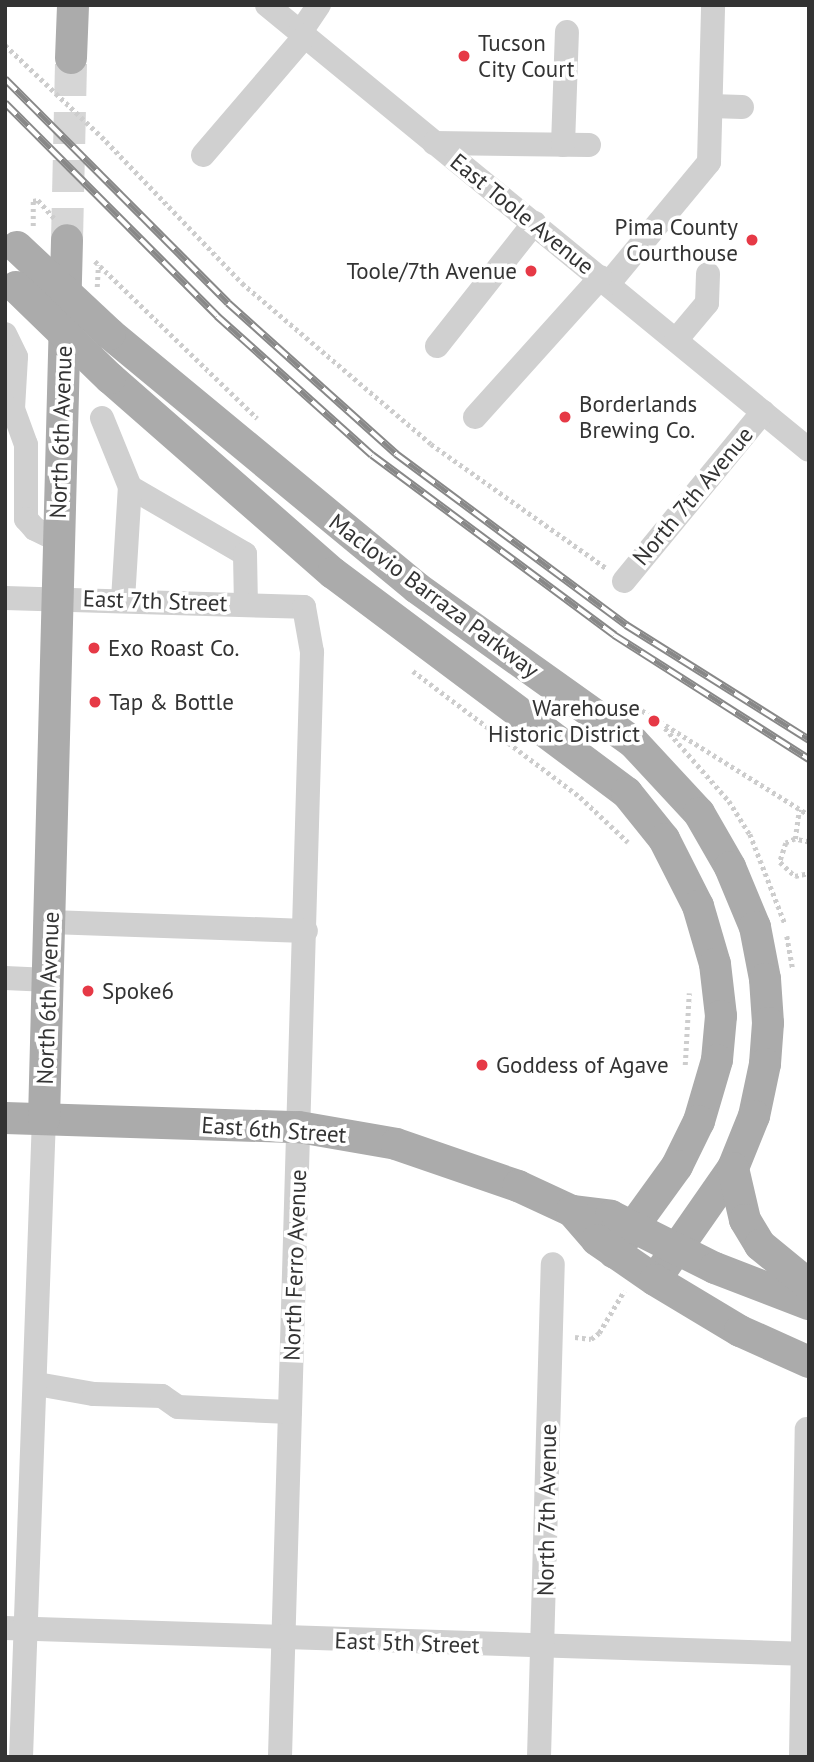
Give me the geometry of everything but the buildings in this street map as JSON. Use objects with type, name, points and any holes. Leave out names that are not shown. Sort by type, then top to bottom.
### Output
[{"type":"main road","points":[[71,58],[73,5]]},
{"type":"main road","name":"North 6th Avenue","points":[[44,1119],[67,240]]},
{"type":"main road","name":"Maclovio Barraza Parkway","points":[[11,242],[110,334],[417,588],[633,742],[699,813],[730,867],[755,927],[765,979],[768,1023],[765,1064],[754,1116],[733,1168],[655,1280]]},
{"type":"main road","name":"Maclovio Barraza Parkway","points":[[11,282],[110,378],[333,573],[627,793],[664,839],[698,906],[715,964],[721,1016],[717,1060],[699,1121],[677,1166],[632,1226],[614,1268]]},
{"type":"main road","name":"East 6th Street","points":[[5,1118],[299,1127],[396,1144],[518,1186],[572,1211],[611,1216],[676,1249],[809,1304]]},
{"type":"main road","points":[[733,1168],[745,1220],[760,1245],[809,1285]]},
{"type":"main road","name":"East 6th Street","points":[[572,1211],[614,1268],[655,1280],[740,1331],[809,1362]]},
{"type":"street","name":"East Toole Avenue","points":[[267,5],[809,450]]},
{"type":"street","points":[[203,155],[303,35],[319,5]]},
{"type":"street","points":[[474,417],[605,280],[709,162],[713,5]]},
{"type":"street","points":[[563,145],[567,32]]},
{"type":"street","points":[[710,106],[743,107]]},
{"type":"street","points":[[434,143],[589,145]]},
{"type":"street","points":[[437,346],[534,223]]},
{"type":"street","points":[[676,340],[707,303],[708,274]]},
{"type":"street","points":[[5,334],[16,357],[13,409],[26,445],[26,519],[35,529],[58,540]]},
{"type":"street","name":"North 7th Avenue","points":[[624,581],[763,412]]},
{"type":"street","points":[[102,418],[130,487],[123,600]]},
{"type":"street","points":[[130,487],[245,554],[246,604]]},
{"type":"street","name":"East 7th Street","points":[[5,597],[304,607]]},
{"type":"street","name":"North Ferro Avenue","points":[[281,1757],[312,652],[304,607]]},
{"type":"street","points":[[50,922],[306,931]]},
{"type":"street","points":[[5,978],[49,980]]},
{"type":"street","name":"North 6th Avenue","points":[[21,1757],[15,1628],[37,1384],[44,1119]]},
{"type":"street","name":"North 7th Avenue","points":[[539,1757],[554,1264]]},
{"type":"street","points":[[37,1384],[94,1394],[162,1396],[178,1407],[290,1412]]},
{"type":"street","points":[[801,1757],[807,1429]]},
{"type":"street","name":"East 5th Street","points":[[15,1628],[804,1654]]},
{"type":"path","points":[[5,45],[106,141],[242,283],[431,444],[624,581]]},
{"type":"path","points":[[401,661],[580,797],[630,844]]},
{"type":"path","points":[[662,725],[809,815]]},
{"type":"path","points":[[795,839],[799,808]]},
{"type":"path","points":[[809,842],[795,839],[786,843],[780,862],[794,876],[809,873]]},
{"type":"path","points":[[684,1073],[688,984]]},
{"type":"path","points":[[551,1335],[590,1339],[599,1333],[625,1290],[614,1268]]},
{"type":"tunnel","points":[[67,240],[71,58]]},
{"type":"railway","points":[[5,79],[228,303],[396,454],[626,625],[809,740]]},
{"type":"railway","points":[[5,103],[217,316],[372,455],[614,635],[809,759]]},
{"type":"place","name":"Tucson City Court","points":[[464,56]]},
{"type":"place","name":"Pima County Courthouse","points":[[752,240]]},
{"type":"place","name":"Toole/7th Avenue","points":[[531,271]]},
{"type":"place","name":"Borderlands Brewing Co.","points":[[565,417]]},
{"type":"place","name":"Exo Roast Co.","points":[[94,648]]},
{"type":"place","name":"Tap & Bottle","points":[[95,702]]},
{"type":"place","name":"Warehouse Historic District","points":[[654,721]]},
{"type":"place","name":"Spoke6","points":[[88,991]]},
{"type":"place","name":"Goddess of Agave","points":[[482,1065]]}]
